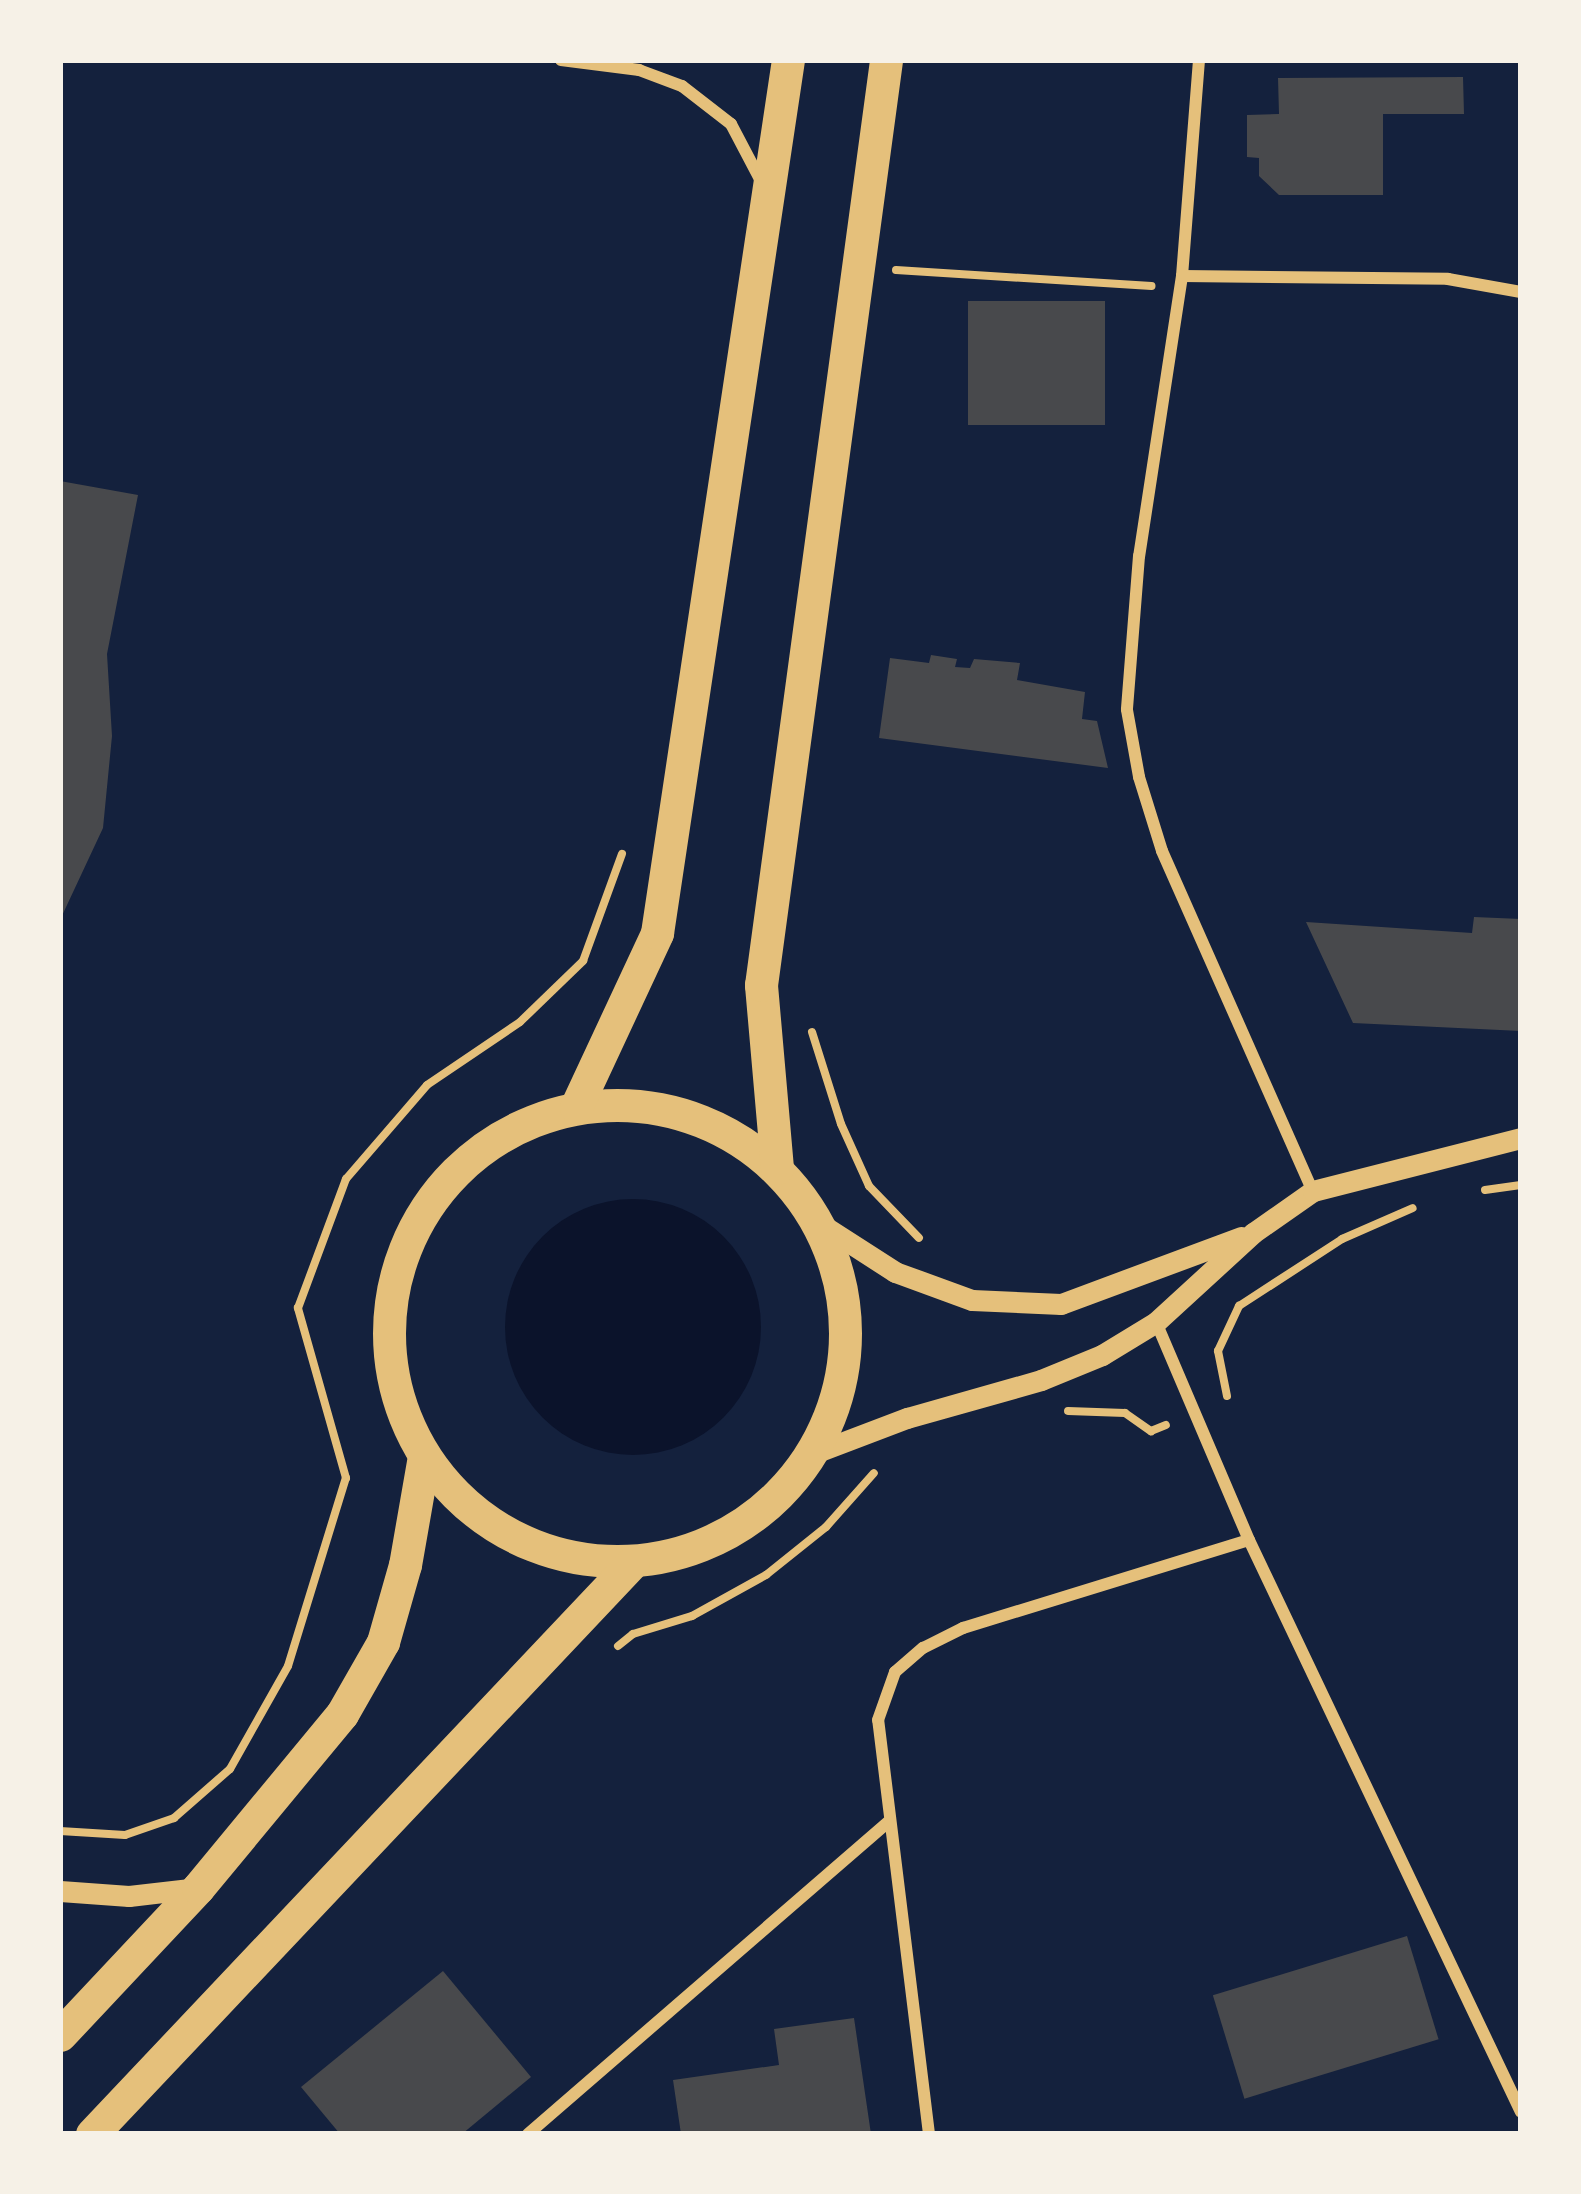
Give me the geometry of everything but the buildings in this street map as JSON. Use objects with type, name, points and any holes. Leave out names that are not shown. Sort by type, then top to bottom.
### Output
[{"type":"highway","points":[[576,1107],[657,932],[788,60]]},
{"type":"highway","points":[[777,1168],[761,985],[886,60]]},
{"type":"highway","points":[[649,1106],[717,1127],[777,1168],[816,1221],[843,1297],[842,1378],[812,1454],[766,1508],[726,1536],[680,1554],[632,1562],[572,1557],[513,1538],[464,1502],[424,1456],[394,1388],[388,1313],[406,1240],[446,1178],[505,1131],[576,1107],[649,1106]]},
{"type":"highway","points":[[60,2035],[198,1888],[342,1714],[382,1642],[405,1565],[424,1456]]},
{"type":"highway","points":[[92,2134],[632,1562]]},
{"type":"street","points":[[561,60],[639,70],[682,86],[730,124],[768,194]]},
{"type":"street","points":[[1199,60],[1181,282],[1139,556],[1126,710],[1139,777],[1162,851],[1313,1191]]},
{"type":"street","points":[[1181,282],[1448,279],[1521,292]]},
{"type":"street","points":[[812,1454],[907,1418],[1041,1380],[1102,1355],[1156,1322],[1252,1233],[1313,1191],[1521,1138]]},
{"type":"street","points":[[816,1221],[895,1271],[972,1300],[1061,1304],[1252,1233]]},
{"type":"street","points":[[1156,1322],[1250,1540],[1521,2112]]},
{"type":"street","points":[[929,2134],[878,1720],[895,1672],[922,1648],[963,1628],[1250,1540]]},
{"type":"street","points":[[528,2134],[888,1822]]},
{"type":"street","points":[[60,1891],[129,1896],[198,1888]]},
{"type":"path","points":[[891,293],[898,250]]},
{"type":"path","points":[[895,270],[1181,282]]},
{"type":"path","points":[[60,1832],[125,1834],[174,1818],[230,1769],[288,1666],[346,1478],[298,1308],[346,1180],[427,1085],[520,1022],[583,961],[627,839]]},
{"type":"path","points":[[810,1027],[842,1124],[869,1186],[932,1252]]},
{"type":"path","points":[[1463,1193],[1521,1186]]},
{"type":"path","points":[[1062,1411],[1125,1413],[1151,1431],[1228,1398],[1218,1351],[1239,1306],[1342,1239],[1424,1204]]},
{"type":"path","points":[[615,1649],[633,1634],[692,1616],[766,1575],[826,1527]]},
{"type":"water","points":[[633,1199],[682,1209],[724,1236],[751,1278],[761,1327],[751,1376],[724,1418],[682,1445],[633,1455],[584,1445],[542,1418],[515,1376],[505,1327],[515,1278],[542,1236],[584,1209]]}]
